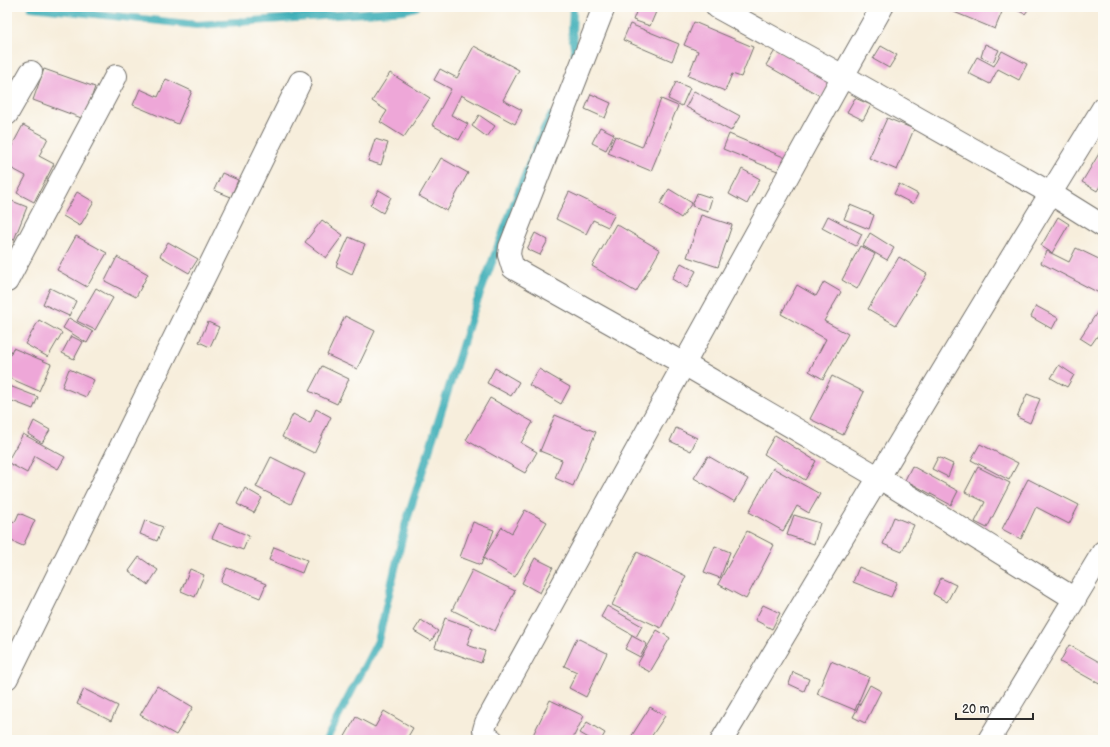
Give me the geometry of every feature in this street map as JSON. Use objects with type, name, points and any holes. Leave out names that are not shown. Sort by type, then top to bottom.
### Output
[{"type":"street","points":[[604,7],[510,247],[509,255],[513,268],[684,364],[878,477],[1075,599]]},
{"type":"street","points":[[717,7],[843,76],[1050,193],[1103,226]]},
{"type":"street","points":[[492,740],[487,737],[484,730],[486,723],[882,7]]},
{"type":"street","points":[[7,114],[31,72]]},
{"type":"street","points":[[7,281],[116,76]]},
{"type":"street","points":[[7,678],[300,82]]},
{"type":"street","points":[[722,740],[878,477],[1103,108]]},
{"type":"street","points":[[989,740],[1103,552]]},
{"type":"building","points":[[638,7],[658,7],[650,26],[633,20]]},
{"type":"building","points":[[942,7],[1004,7],[995,29]]},
{"type":"building","points":[[1011,7],[1030,7],[1025,14]]},
{"type":"building","points":[[694,22],[753,47],[741,77],[732,74],[725,91],[688,76],[698,51],[684,45]]},
{"type":"building","points":[[630,24],[679,44],[672,61],[623,40]]},
{"type":"building","points":[[985,44],[999,50],[993,62],[981,57]]},
{"type":"building","points":[[474,46],[519,70],[503,100],[522,110],[515,124],[461,95],[451,115],[468,124],[459,140],[432,125],[451,89],[434,80],[440,69],[457,78]]},
{"type":"building","points":[[881,46],[897,55],[889,68],[873,59]]},
{"type":"building","points":[[776,49],[831,81],[822,97],[766,65]]},
{"type":"building","points":[[1002,51],[1027,64],[1019,80],[998,69],[990,84],[968,73],[977,57],[994,66]]},
{"type":"building","points":[[44,69],[95,87],[84,119],[33,100]]},
{"type":"building","points":[[390,73],[430,98],[404,137],[380,122],[387,111],[372,101]]},
{"type":"building","points":[[166,79],[192,91],[178,124],[133,105],[140,89],[158,97]]},
{"type":"building","points":[[676,82],[690,88],[682,106],[668,99]]},
{"type":"building","points":[[694,91],[740,116],[731,131],[686,107]]},
{"type":"building","points":[[591,94],[611,103],[605,118],[585,109]]},
{"type":"building","points":[[855,98],[871,105],[863,120],[847,112]]},
{"type":"building","points":[[661,99],[678,106],[651,171],[608,153],[615,136],[642,147]]},
{"type":"building","points":[[479,115],[495,126],[487,137],[472,126]]},
{"type":"building","points":[[887,118],[914,129],[897,170],[869,158]]},
{"type":"building","points":[[23,125],[48,138],[39,156],[54,164],[34,202],[17,193],[26,176],[7,166],[7,155]]},
{"type":"building","points":[[600,127],[614,134],[606,150],[592,143]]},
{"type":"building","points":[[729,134],[786,158],[780,172],[723,149]]},
{"type":"building","points":[[375,139],[388,143],[381,165],[368,161]]},
{"type":"building","points":[[1103,147],[1103,181],[1097,191],[1082,182]]},
{"type":"building","points":[[441,158],[468,173],[447,211],[419,196]]},
{"type":"building","points":[[742,169],[760,179],[747,204],[729,194]]},
{"type":"building","points":[[222,173],[238,180],[231,197],[214,190]]},
{"type":"building","points":[[899,184],[918,194],[913,204],[894,194]]},
{"type":"building","points":[[669,189],[692,203],[681,218],[660,204]]},
{"type":"building","points":[[379,190],[391,197],[383,213],[370,205]]},
{"type":"building","points":[[77,192],[94,202],[80,226],[63,216]]},
{"type":"building","points":[[569,192],[615,214],[608,227],[593,220],[586,234],[556,219]]},
{"type":"building","points":[[697,193],[712,198],[708,211],[692,206]]},
{"type":"building","points":[[7,199],[27,207],[14,240],[7,237]]},
{"type":"building","points":[[850,205],[874,215],[869,229],[844,219]]},
{"type":"building","points":[[701,215],[732,225],[718,267],[687,257]]},
{"type":"building","points":[[828,216],[862,234],[856,246],[822,228]]},
{"type":"building","points":[[1058,217],[1069,224],[1052,253],[1041,246]]},
{"type":"building","points":[[322,220],[343,235],[326,258],[305,242]]},
{"type":"building","points":[[616,224],[660,250],[636,292],[592,266]]},
{"type":"building","points":[[535,233],[548,240],[540,255],[527,249]]},
{"type":"building","points":[[870,233],[894,248],[887,260],[863,246]]},
{"type":"building","points":[[76,236],[107,253],[87,287],[57,270]]},
{"type":"building","points":[[349,237],[365,244],[352,274],[336,266]]},
{"type":"building","points":[[168,242],[198,259],[189,273],[160,256]]},
{"type":"building","points":[[860,246],[875,254],[857,289],[842,280]]},
{"type":"building","points":[[1076,248],[1103,261],[1103,295],[1041,263],[1047,251],[1069,262]]},
{"type":"building","points":[[117,257],[148,274],[136,297],[105,281]]},
{"type":"building","points":[[899,257],[927,274],[896,325],[868,309]]},
{"type":"building","points":[[681,263],[696,271],[687,288],[672,279]]},
{"type":"building","points":[[824,282],[841,292],[824,321],[848,334],[823,379],[809,371],[826,339],[781,314],[797,285],[816,296]]},
{"type":"building","points":[[50,288],[76,301],[69,316],[43,304]]},
{"type":"building","points":[[96,288],[113,298],[95,330],[77,321]]},
{"type":"building","points":[[1036,306],[1058,318],[1052,329],[1031,317]]},
{"type":"building","points":[[1100,308],[1103,310],[1103,328],[1091,345],[1080,338]]},
{"type":"building","points":[[345,316],[375,331],[357,369],[327,355]]},
{"type":"building","points":[[69,318],[93,332],[87,343],[63,328]]},
{"type":"building","points":[[39,320],[62,333],[48,357],[25,344]]},
{"type":"building","points":[[208,322],[219,327],[210,347],[199,342]]},
{"type":"building","points":[[71,336],[83,342],[74,359],[62,353]]},
{"type":"building","points":[[13,348],[51,364],[39,391],[7,377],[7,362]]},
{"type":"building","points":[[1059,365],[1074,375],[1067,387],[1051,378]]},
{"type":"building","points":[[322,366],[349,379],[337,404],[309,391]]},
{"type":"building","points":[[495,368],[519,382],[511,396],[487,383]]},
{"type":"building","points":[[69,369],[94,380],[86,397],[62,387]]},
{"type":"building","points":[[539,369],[570,387],[561,404],[529,385]]},
{"type":"building","points":[[832,376],[864,392],[843,435],[810,419]]},
{"type":"building","points":[[7,385],[38,397],[33,409],[7,399]]},
{"type":"building","points":[[1027,394],[1040,399],[1030,423],[1017,417]]},
{"type":"building","points":[[490,398],[533,422],[521,443],[537,452],[525,473],[466,440]]},
{"type":"building","points":[[316,409],[331,417],[314,453],[282,437],[293,414],[310,423]]},
{"type":"building","points":[[555,415],[596,432],[573,486],[555,478],[562,460],[540,451]]},
{"type":"building","points":[[34,421],[50,430],[42,443],[28,434]]},
{"type":"building","points":[[676,428],[697,438],[691,451],[670,441]]},
{"type":"building","points":[[23,434],[65,457],[58,469],[35,456],[27,473],[7,462]]},
{"type":"building","points":[[775,435],[816,461],[805,480],[764,454]]},
{"type":"building","points":[[980,444],[1018,463],[1009,480],[971,460]]},
{"type":"building","points":[[708,456],[748,479],[735,502],[694,478]]},
{"type":"building","points":[[271,457],[305,474],[291,504],[256,487]]},
{"type":"building","points":[[938,457],[953,464],[948,477],[932,469]]},
{"type":"building","points":[[912,466],[958,491],[951,505],[905,480]]},
{"type":"building","points":[[978,467],[1010,483],[987,528],[975,522],[985,502],[965,492]]},
{"type":"building","points":[[773,468],[820,494],[809,513],[797,506],[783,531],[749,512]]},
{"type":"building","points":[[1028,479],[1079,505],[1069,524],[1036,507],[1021,539],[1002,529]]},
{"type":"building","points":[[245,488],[262,498],[254,513],[237,504]]},
{"type":"building","points":[[525,510],[547,522],[515,577],[483,558],[502,527],[512,533]]},
{"type":"building","points":[[19,513],[35,520],[23,546],[7,539],[7,519],[15,522]]},
{"type":"building","points":[[794,515],[820,523],[814,544],[787,535]]},
{"type":"building","points":[[894,517],[914,525],[902,552],[883,544]]},
{"type":"building","points":[[145,520],[163,527],[157,541],[140,534]]},
{"type":"building","points":[[473,522],[494,530],[481,565],[460,557]]},
{"type":"building","points":[[219,523],[249,536],[243,550],[212,538]]},
{"type":"building","points":[[747,531],[774,545],[746,599],[718,584]]},
{"type":"building","points":[[715,546],[730,552],[720,578],[704,572]]},
{"type":"building","points":[[274,547],[307,560],[302,573],[269,560]]},
{"type":"building","points":[[637,552],[686,576],[661,628],[612,605]]},
{"type":"building","points":[[139,557],[158,570],[148,585],[129,571]]},
{"type":"building","points":[[535,558],[553,567],[540,593],[522,583]]},
{"type":"building","points":[[859,567],[897,583],[891,597],[853,582]]},
{"type":"building","points":[[227,568],[266,584],[260,598],[221,582]]},
{"type":"building","points":[[190,569],[204,575],[195,597],[181,591]]},
{"type":"building","points":[[472,570],[515,591],[495,631],[452,610]]},
{"type":"building","points":[[941,578],[956,585],[947,602],[933,594]]},
{"type":"building","points":[[763,605],[780,613],[772,629],[755,620]]},
{"type":"building","points":[[607,606],[642,626],[636,637],[601,617]]},
{"type":"building","points":[[445,618],[473,628],[467,645],[485,651],[481,663],[435,647]]},
{"type":"building","points":[[421,620],[438,631],[431,641],[414,631]]},
{"type":"building","points":[[657,630],[670,638],[650,672],[637,665]]},
{"type":"building","points":[[632,636],[647,644],[640,657],[625,649]]},
{"type":"building","points":[[577,638],[607,653],[586,697],[569,688],[577,672],[564,666]]},
{"type":"building","points":[[1069,645],[1103,664],[1103,686],[1060,662]]},
{"type":"building","points":[[831,661],[869,677],[855,710],[817,694]]},
{"type":"building","points":[[793,672],[809,679],[804,691],[789,684]]},
{"type":"building","points":[[870,685],[881,691],[865,723],[853,717]]},
{"type":"building","points":[[157,686],[193,707],[176,735],[140,715]]},
{"type":"building","points":[[84,689],[118,706],[111,721],[77,704]]},
{"type":"building","points":[[550,700],[584,716],[572,740],[539,740],[532,737]]},
{"type":"building","points":[[650,707],[665,716],[649,740],[629,740]]},
{"type":"building","points":[[384,711],[413,728],[406,740],[343,740],[356,717],[375,727]]},
{"type":"building","points":[[587,722],[605,733],[601,740],[592,740],[580,733]]},
{"type":"waterway","points":[[31,7],[197,25],[405,10],[416,7]]},
{"type":"waterway","points":[[573,7],[572,32],[576,61]]},
{"type":"waterway","points":[[326,740],[378,641],[405,526],[472,315],[520,188],[544,129],[551,116]]}]
